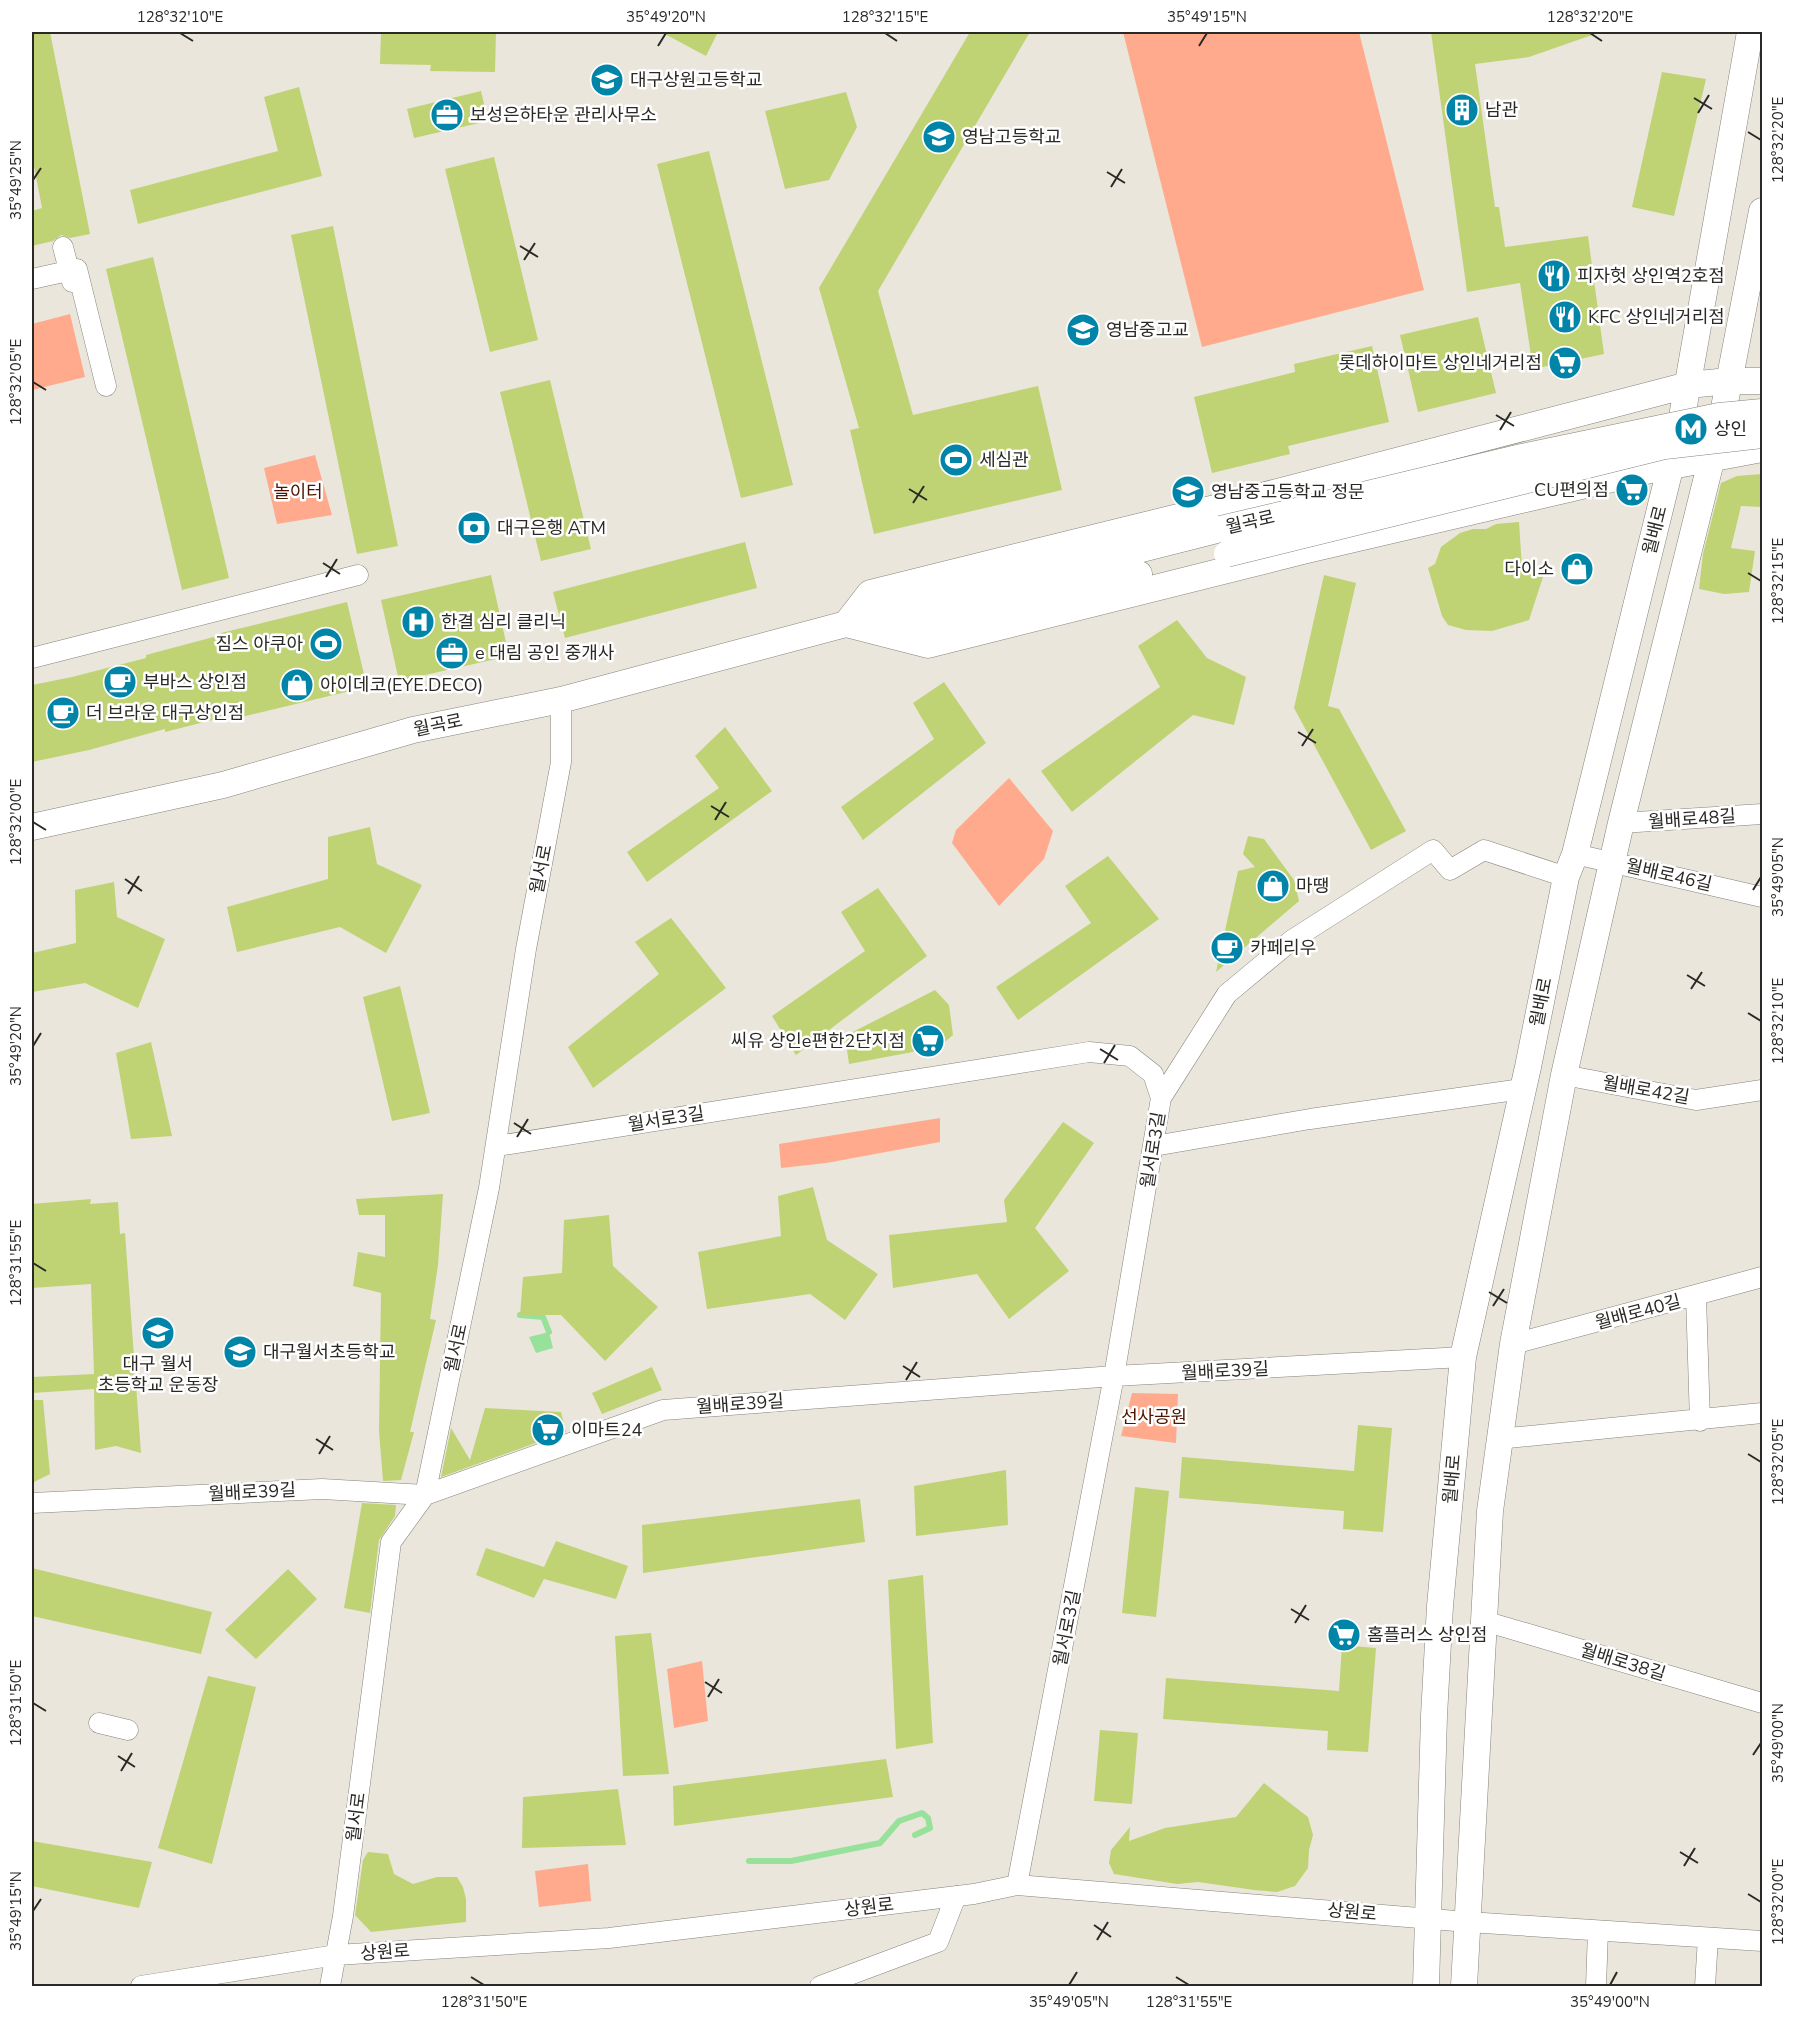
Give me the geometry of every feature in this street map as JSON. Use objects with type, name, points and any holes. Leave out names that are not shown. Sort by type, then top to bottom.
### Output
[{"type":"main road","name":"월배로","points":[[1426,1986],[1434,1705],[1463,1357],[1566,877],[1575,854],[1688,385],[1750,32]]},
{"type":"main road","name":"월배로","points":[[1464,1986],[1490,1511],[1498,1439],[1513,1344],[1564,1075],[1621,824],[1712,459],[1762,212]]},
{"type":"main road","points":[[1762,381],[1688,385],[1231,504],[870,593],[846,624],[928,645],[1303,551],[1670,466],[1762,449]]},
{"type":"main road","name":"월곡로","points":[[32,827],[223,785],[413,730],[561,700],[846,624],[920,626],[1522,457],[1719,416],[1762,412]]},
{"type":"main road","name":"월곡로","points":[[1224,541],[1665,446],[1762,435]]},
{"type":"street","points":[[63,247],[78,304]]},
{"type":"street","points":[[32,279],[77,269],[106,386]]},
{"type":"street","points":[[32,658],[358,575]]},
{"type":"street","name":"월서로","points":[[330,1986],[344,1916],[391,1542],[425,1495],[497,1146],[526,949],[561,762],[561,700]]},
{"type":"street","name":"월배로48길","points":[[1621,824],[1762,814]]},
{"type":"street","points":[[1161,1098],[1227,994],[1292,940],[1433,850],[1450,870],[1484,850],[1566,877]]},
{"type":"street","name":"월배로46길","points":[[1575,854],[1762,897]]},
{"type":"street","name":"월서로3길","points":[[497,1146],[1089,1052],[1130,1056],[1153,1074],[1161,1098],[1154,1146],[1114,1376],[1017,1885]]},
{"type":"street","name":"월배로42길","points":[[1564,1075],[1696,1100],[1762,1090]]},
{"type":"street","points":[[1154,1146],[1310,1119],[1521,1089]]},
{"type":"street","name":"월배로40길","points":[[1513,1344],[1762,1277]]},
{"type":"street","points":[[1696,1296],[1700,1421]]},
{"type":"street","name":"월배로39길","points":[[32,1503],[322,1489],[425,1495],[663,1410],[1114,1376],[1463,1357]]},
{"type":"street","points":[[1498,1439],[1700,1421],[1762,1413]]},
{"type":"street","name":"월배로38길","points":[[1484,1621],[1762,1704]]},
{"type":"street","points":[[99,1724],[128,1730]]},
{"type":"street","name":"상원로","points":[[141,1986],[336,1955],[609,1938],[956,1896],[1017,1885],[1468,1922],[1762,1941]]},
{"type":"street","points":[[820,1986],[938,1942],[956,1896]]},
{"type":"street","points":[[1596,1986],[1598,1931]]},
{"type":"street","points":[[1705,1986],[1708,1938]]},
{"type":"green space","points":[[1123,32],[1359,32],[1424,290],[1202,347]]},
{"type":"green space","points":[[70,314],[85,377],[32,390],[32,324]]},
{"type":"green space","name":"놀이터","points":[[315,455],[332,515],[277,524],[264,468]]},
{"type":"green space","points":[[1009,778],[1053,831],[1044,859],[999,906],[952,843],[956,830]]},
{"type":"green space","points":[[940,1118],[940,1142],[826,1163],[781,1168],[779,1144]]},
{"type":"green space","name":"선사공원","points":[[1132,1393],[1178,1394],[1176,1443],[1121,1436]]},
{"type":"green space","points":[[702,1661],[708,1721],[674,1728],[667,1669]]},
{"type":"green space","points":[[588,1864],[591,1901],[539,1907],[535,1871]]},
{"type":"shaded area","points":[[549,1332],[553,1348],[536,1353],[529,1337]]},
{"type":"building","points":[[32,32],[50,32],[90,234],[70,238],[61,235],[53,241],[32,246],[32,211],[42,208],[32,156]]},
{"type":"building","points":[[381,32],[496,32],[495,72],[430,71],[431,65],[380,64]]},
{"type":"building","points":[[661,32],[718,32],[706,56]]},
{"type":"building","points":[[970,32],[1030,32],[878,291],[913,415],[1038,386],[1062,490],[874,534],[850,430],[859,428],[819,288]]},
{"type":"building","points":[[1431,32],[1595,32],[1595,34],[1529,57],[1475,64],[1495,207],[1499,207],[1505,247],[1588,236],[1604,354],[1533,369],[1520,283],[1467,292]]},
{"type":"building","points":[[1662,72],[1706,79],[1674,216],[1632,207]]},
{"type":"building","points":[[299,87],[322,176],[138,224],[130,190],[278,151],[264,97]]},
{"type":"building","name":"보성은하타운 관리사무소","points":[[481,91],[488,121],[414,138],[407,109]]},
{"type":"building","points":[[846,92],[857,127],[829,180],[785,189],[765,111]]},
{"type":"building","points":[[709,151],[793,485],[741,498],[657,164]]},
{"type":"building","points":[[494,157],[538,340],[490,352],[445,169]]},
{"type":"building","points":[[333,226],[398,546],[357,554],[291,235]]},
{"type":"building","points":[[153,257],[229,578],[182,590],[106,269]]},
{"type":"building","points":[[1478,317],[1496,393],[1418,412],[1400,335]]},
{"type":"building","points":[[1372,346],[1389,422],[1288,446],[1290,454],[1212,473],[1194,397],[1295,372],[1294,364]]},
{"type":"building","points":[[550,380],[591,549],[541,561],[500,392]]},
{"type":"building","points":[[1762,474],[1762,507],[1741,506],[1731,548],[1755,551],[1749,592],[1724,594],[1699,589],[1703,554],[1721,483],[1737,476]]},
{"type":"building","name":"대구은행 ATM","points":[[483,516],[486,536],[466,539],[463,519]]},
{"type":"building","points":[[1519,522],[1522,568],[1544,574],[1529,620],[1492,631],[1466,630],[1448,625],[1442,616],[1428,568],[1435,564],[1441,547],[1460,533],[1473,529],[1486,529],[1496,524]]},
{"type":"building","points":[[745,542],[757,588],[565,638],[553,592]]},
{"type":"building","points":[[491,575],[509,656],[399,681],[381,600]]},
{"type":"building","points":[[1324,575],[1356,583],[1328,706],[1339,709],[1406,831],[1371,850],[1294,708]]},
{"type":"building","points":[[347,602],[367,687],[241,717],[240,713],[165,732],[165,729],[89,750],[32,762],[32,685],[146,658],[146,655],[221,635],[221,633]]},
{"type":"building","points":[[1177,620],[1207,658],[1246,677],[1234,725],[1193,715],[1072,812],[1041,771],[1160,687],[1138,646]]},
{"type":"building","points":[[944,682],[986,743],[863,840],[841,807],[934,739],[913,703]]},
{"type":"building","points":[[725,727],[772,791],[647,882],[627,852],[719,788],[695,756]]},
{"type":"building","points":[[370,827],[377,864],[422,885],[386,953],[340,927],[237,952],[227,907],[328,879],[328,837]]},
{"type":"building","points":[[1248,836],[1264,839],[1294,880],[1299,901],[1216,972],[1238,871],[1255,867],[1243,854]]},
{"type":"building","points":[[1108,856],[1159,919],[1018,1020],[996,987],[1091,923],[1065,886]]},
{"type":"building","points":[[114,882],[117,917],[165,939],[138,1008],[85,983],[32,992],[32,953],[76,943],[75,890]]},
{"type":"building","points":[[878,888],[927,956],[796,1055],[772,1016],[865,951],[841,912]]},
{"type":"building","points":[[671,918],[726,988],[593,1088],[568,1047],[659,974],[635,942]]},
{"type":"building","points":[[400,986],[430,1113],[392,1121],[363,997]]},
{"type":"building","points":[[935,990],[949,1005],[953,1035],[939,1047],[849,1064],[845,1036]]},
{"type":"building","points":[[151,1042],[172,1136],[131,1139],[116,1053]]},
{"type":"building","points":[[1063,1122],[1094,1143],[1035,1228],[1069,1271],[1009,1319],[977,1274],[893,1288],[889,1235],[1007,1222],[1004,1200]]},
{"type":"building","points":[[813,1187],[827,1240],[878,1274],[845,1320],[810,1294],[707,1309],[698,1252],[781,1236],[778,1196]]},
{"type":"building","points":[[443,1194],[438,1265],[430,1319],[436,1320],[410,1432],[414,1432],[401,1480],[383,1481],[379,1431],[381,1293],[353,1286],[358,1252],[385,1257],[385,1215],[359,1215],[356,1199]]},
{"type":"building","points":[[91,1199],[90,1204],[118,1202],[120,1234],[125,1233],[141,1453],[116,1446],[95,1450],[94,1389],[32,1393],[32,1377],[94,1374],[91,1284],[32,1288],[32,1204]]},
{"type":"building","points":[[609,1215],[613,1266],[658,1307],[605,1361],[561,1315],[520,1315],[523,1277],[562,1273],[564,1220]]},
{"type":"building","points":[[652,1367],[662,1390],[602,1414],[592,1393]]},
{"type":"building","points":[[32,1400],[43,1400],[50,1474],[32,1483]]},
{"type":"building","points":[[485,1408],[561,1412],[566,1432],[441,1477],[451,1428],[470,1460]]},
{"type":"building","points":[[1358,1425],[1392,1428],[1383,1532],[1343,1529],[1344,1511],[1179,1498],[1182,1457],[1354,1471]]},
{"type":"building","points":[[1006,1470],[1008,1525],[916,1536],[914,1486]]},
{"type":"building","points":[[1135,1487],[1169,1491],[1156,1617],[1122,1613]]},
{"type":"building","points":[[860,1499],[865,1542],[643,1573],[642,1525]]},
{"type":"building","points":[[362,1503],[396,1505],[395,1516],[379,1540],[370,1613],[344,1608]]},
{"type":"building","points":[[556,1541],[628,1566],[616,1599],[544,1579],[534,1598],[476,1575],[486,1548],[544,1567]]},
{"type":"building","points":[[32,1568],[212,1612],[201,1654],[32,1616]]},
{"type":"building","points":[[288,1569],[317,1599],[256,1659],[225,1630]]},
{"type":"building","points":[[923,1575],[933,1743],[896,1749],[888,1580]]},
{"type":"building","points":[[651,1633],[669,1774],[623,1776],[615,1636]]},
{"type":"building","points":[[1342,1645],[1376,1648],[1368,1752],[1327,1750],[1328,1731],[1163,1719],[1166,1678],[1339,1691]]},
{"type":"building","points":[[208,1676],[256,1687],[212,1864],[158,1848]]},
{"type":"building","points":[[1100,1730],[1138,1733],[1132,1804],[1094,1801]]},
{"type":"building","points":[[886,1759],[893,1797],[674,1826],[673,1786]]},
{"type":"building","points":[[1264,1783],[1308,1817],[1313,1835],[1308,1868],[1295,1886],[1277,1892],[1198,1882],[1177,1884],[1114,1874],[1109,1863],[1111,1850],[1130,1827],[1129,1841],[1165,1828],[1236,1817]]},
{"type":"building","points":[[618,1789],[626,1845],[522,1848],[523,1797]]},
{"type":"building","points":[[32,1841],[152,1862],[139,1908],[32,1886]]},
{"type":"building","points":[[368,1852],[388,1854],[394,1874],[413,1884],[437,1877],[457,1877],[466,1899],[466,1922],[371,1932],[355,1915],[363,1860]]},
{"type":"waterway","points":[[520,1315],[543,1317],[549,1332]]},
{"type":"waterway","points":[[749,1861],[791,1861],[880,1843],[899,1821],[922,1813],[928,1818],[930,1828],[915,1835]]},
{"type":"place","name":"대구상원고등학교","points":[[607,80]]},
{"type":"place","name":"남관","points":[[1462,110]]},
{"type":"place","name":"보성은하타운 관리사무소","points":[[447,115]]},
{"type":"place","name":"영남고등학교","points":[[939,137]]},
{"type":"place","name":"피자헛 상인역2호점","points":[[1554,276]]},
{"type":"place","name":"KFC 상인네거리점","points":[[1565,317]]},
{"type":"place","name":"영남중고교","points":[[1083,330]]},
{"type":"place","name":"롯데하이마트 상인네거리점","points":[[1565,363]]},
{"type":"place","name":"상인","points":[[1691,429]]},
{"type":"place","name":"세심관","points":[[956,460]]},
{"type":"place","name":"CU편의점","points":[[1632,490]]},
{"type":"place","name":"영남중고등학교 정문","points":[[1188,492]]},
{"type":"place","name":"대구은행 ATM","points":[[474,528]]},
{"type":"place","name":"다이소","points":[[1577,569]]},
{"type":"place","name":"한결 심리 클리닉","points":[[418,622]]},
{"type":"place","name":"짐스 아쿠아","points":[[326,644]]},
{"type":"place","name":"e 대림 공인 중개사","points":[[452,653]]},
{"type":"place","name":"부바스 상인점","points":[[120,682]]},
{"type":"place","name":"아이데코(EYE.DECO)","points":[[297,685]]},
{"type":"place","name":"더 브라운 대구상인점","points":[[63,713]]},
{"type":"place","name":"마땡","points":[[1273,886]]},
{"type":"place","name":"카페리우","points":[[1227,948]]},
{"type":"place","name":"씨유 상인e편한2단지점","points":[[928,1041]]},
{"type":"place","name":"대구 월서 초등학교 운동장","points":[[158,1333]]},
{"type":"place","name":"대구월서초등학교","points":[[240,1352]]},
{"type":"place","name":"이마트24","points":[[548,1430]]},
{"type":"place","name":"홈플러스 상인점","points":[[1344,1635]]}]
